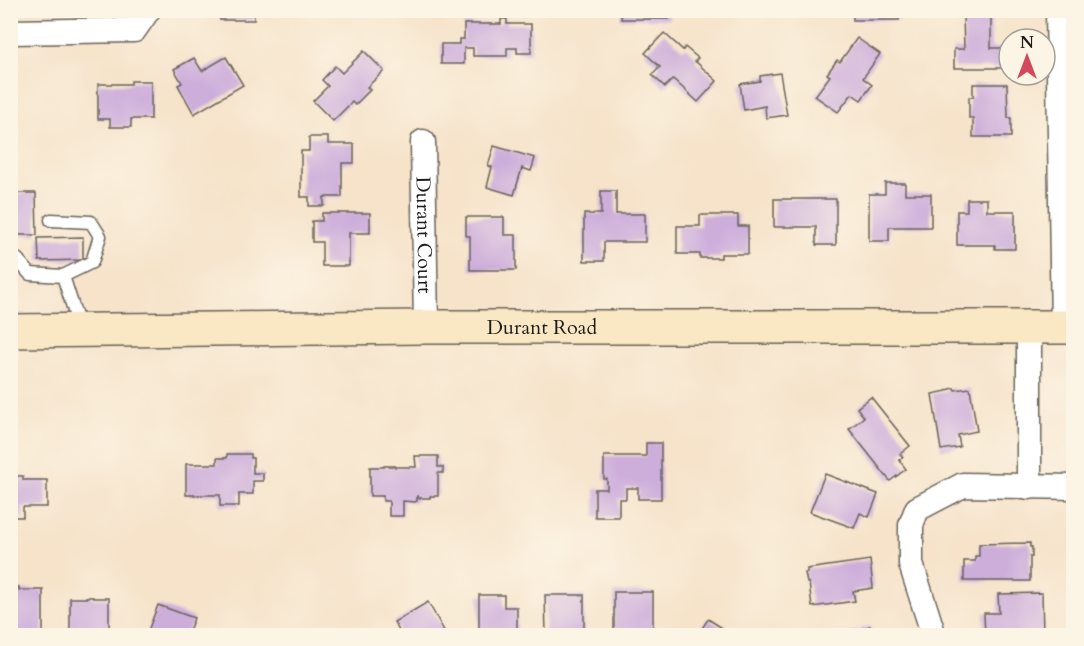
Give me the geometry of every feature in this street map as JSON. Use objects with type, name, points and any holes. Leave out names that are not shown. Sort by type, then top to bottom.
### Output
[{"type":"street","points":[[10,33],[134,30],[148,10]]},
{"type":"street","points":[[1058,10],[1068,327]]},
{"type":"street","name":"Durant Court","points":[[423,142],[426,327]]},
{"type":"street","name":"Durant Road","points":[[10,331],[426,327],[1068,327]]},
{"type":"street","points":[[1029,327],[1029,487]]},
{"type":"street","points":[[934,636],[911,564],[911,525],[917,509],[963,485],[1074,487]]},
{"type":"lane","points":[[10,259],[17,259],[30,274],[63,276],[92,262],[100,236],[91,222],[51,220]]},
{"type":"lane","points":[[63,276],[81,331]]},
{"type":"building","points":[[220,10],[254,10],[254,20],[220,20]]},
{"type":"building","points":[[621,10],[669,10],[669,19],[621,19]]},
{"type":"building","points":[[853,10],[899,10],[899,20],[853,20]]},
{"type":"building","points":[[963,15],[991,15],[991,48],[997,48],[997,68],[954,68],[954,49],[964,49]]},
{"type":"building","points":[[501,19],[507,19],[507,24],[531,24],[531,53],[517,53],[517,48],[507,48],[507,56],[473,56],[473,48],[464,48],[464,64],[441,64],[441,44],[459,44],[459,39],[464,39],[464,24],[501,24]]},
{"type":"building","points":[[664,33],[683,50],[685,47],[698,58],[695,61],[717,81],[698,102],[673,79],[665,87],[652,75],[660,67],[645,53]]},
{"type":"building","points":[[857,38],[880,54],[863,78],[872,85],[861,100],[852,94],[838,112],[815,96],[830,76],[827,74],[837,60],[840,62]]},
{"type":"building","points":[[364,51],[384,71],[367,87],[370,90],[355,105],[352,102],[333,121],[313,101],[328,86],[322,80],[335,66],[342,73]]},
{"type":"building","points":[[226,57],[243,85],[194,114],[178,85],[182,83],[174,69],[194,58],[202,71]]},
{"type":"building","points":[[780,73],[787,115],[766,118],[765,106],[744,110],[740,84],[760,81],[760,76]]},
{"type":"building","points":[[131,81],[151,81],[151,119],[131,119],[131,127],[110,127],[110,119],[98,119],[98,84],[131,84]]},
{"type":"building","points":[[973,84],[997,84],[997,87],[1007,87],[1011,137],[973,137],[973,118],[969,118],[969,97],[973,97]]},
{"type":"building","points":[[309,137],[328,137],[328,144],[354,144],[354,163],[342,163],[342,197],[324,197],[324,206],[309,206],[309,197],[301,197],[301,151],[309,151]]},
{"type":"building","points":[[494,146],[535,158],[531,171],[522,168],[514,195],[487,187],[492,167],[488,166]]},
{"type":"building","points":[[885,183],[905,183],[905,194],[931,194],[931,227],[889,227],[889,241],[869,241],[869,194],[885,194]]},
{"type":"building","points":[[601,191],[616,191],[616,214],[645,214],[645,242],[604,242],[604,261],[584,261],[584,214],[601,214]]},
{"type":"building","points":[[10,193],[36,193],[37,235],[10,235]]},
{"type":"building","points":[[774,199],[836,199],[836,245],[816,245],[816,227],[774,227]]},
{"type":"building","points":[[967,199],[987,199],[987,211],[1015,211],[1015,249],[995,249],[995,245],[957,245],[957,211],[967,211]]},
{"type":"building","points":[[322,213],[370,213],[370,233],[349,233],[349,266],[322,266],[322,242],[312,242],[312,221],[322,221]]},
{"type":"building","points":[[700,215],[738,215],[738,226],[748,226],[748,254],[721,254],[721,258],[700,258],[700,254],[677,254],[677,226],[700,226]]},
{"type":"building","points":[[466,217],[504,217],[504,235],[516,235],[516,270],[470,270],[470,236],[466,236]]},
{"type":"building","points":[[83,237],[83,260],[39,261],[38,238]]},
{"type":"building","points":[[954,388],[955,390],[970,388],[977,431],[958,435],[960,447],[941,450],[932,394]]},
{"type":"building","points":[[871,397],[910,446],[900,454],[903,457],[899,460],[906,469],[890,481],[849,429],[864,417],[857,408]]},
{"type":"building","points":[[646,443],[661,443],[661,499],[638,499],[638,488],[626,488],[626,499],[619,499],[619,517],[595,517],[595,489],[607,489],[607,479],[604,479],[604,456],[646,456]]},
{"type":"building","points":[[227,454],[251,454],[253,473],[263,473],[263,481],[253,481],[253,494],[239,494],[239,506],[220,506],[220,495],[186,495],[186,464],[217,464],[217,458],[227,458]]},
{"type":"building","points":[[415,456],[438,456],[438,467],[443,467],[443,473],[438,473],[438,496],[418,498],[417,496],[415,502],[403,501],[403,516],[389,516],[389,501],[383,501],[383,496],[370,496],[370,467],[416,467]]},
{"type":"building","points":[[825,474],[878,494],[869,517],[860,513],[854,528],[810,512]]},
{"type":"building","points":[[10,476],[23,476],[23,480],[47,480],[47,507],[23,507],[23,517],[10,517]]},
{"type":"building","points":[[1030,543],[1032,557],[1030,557],[1030,581],[964,581],[964,561],[975,561],[975,556],[979,556],[979,544]]},
{"type":"building","points":[[870,560],[873,588],[853,591],[855,601],[812,607],[809,583],[807,583],[805,573],[807,569]]},
{"type":"building","points":[[10,587],[19,587],[19,590],[43,590],[43,636],[10,636]]},
{"type":"building","points":[[614,592],[653,592],[653,636],[614,636]]},
{"type":"building","points":[[1042,593],[1043,635],[985,636],[984,613],[999,613],[998,594]]},
{"type":"building","points":[[479,595],[504,595],[504,607],[517,607],[517,636],[479,636]]},
{"type":"building","points":[[545,595],[584,595],[584,636],[546,636]]},
{"type":"building","points":[[70,598],[109,598],[109,636],[70,636]]},
{"type":"building","points":[[428,602],[447,636],[402,636],[394,622]]},
{"type":"building","points":[[158,605],[194,618],[187,636],[146,636]]},
{"type":"building","points":[[708,619],[735,636],[697,636]]},
{"type":"building","points":[[870,626],[873,636],[843,636],[843,635]]}]
